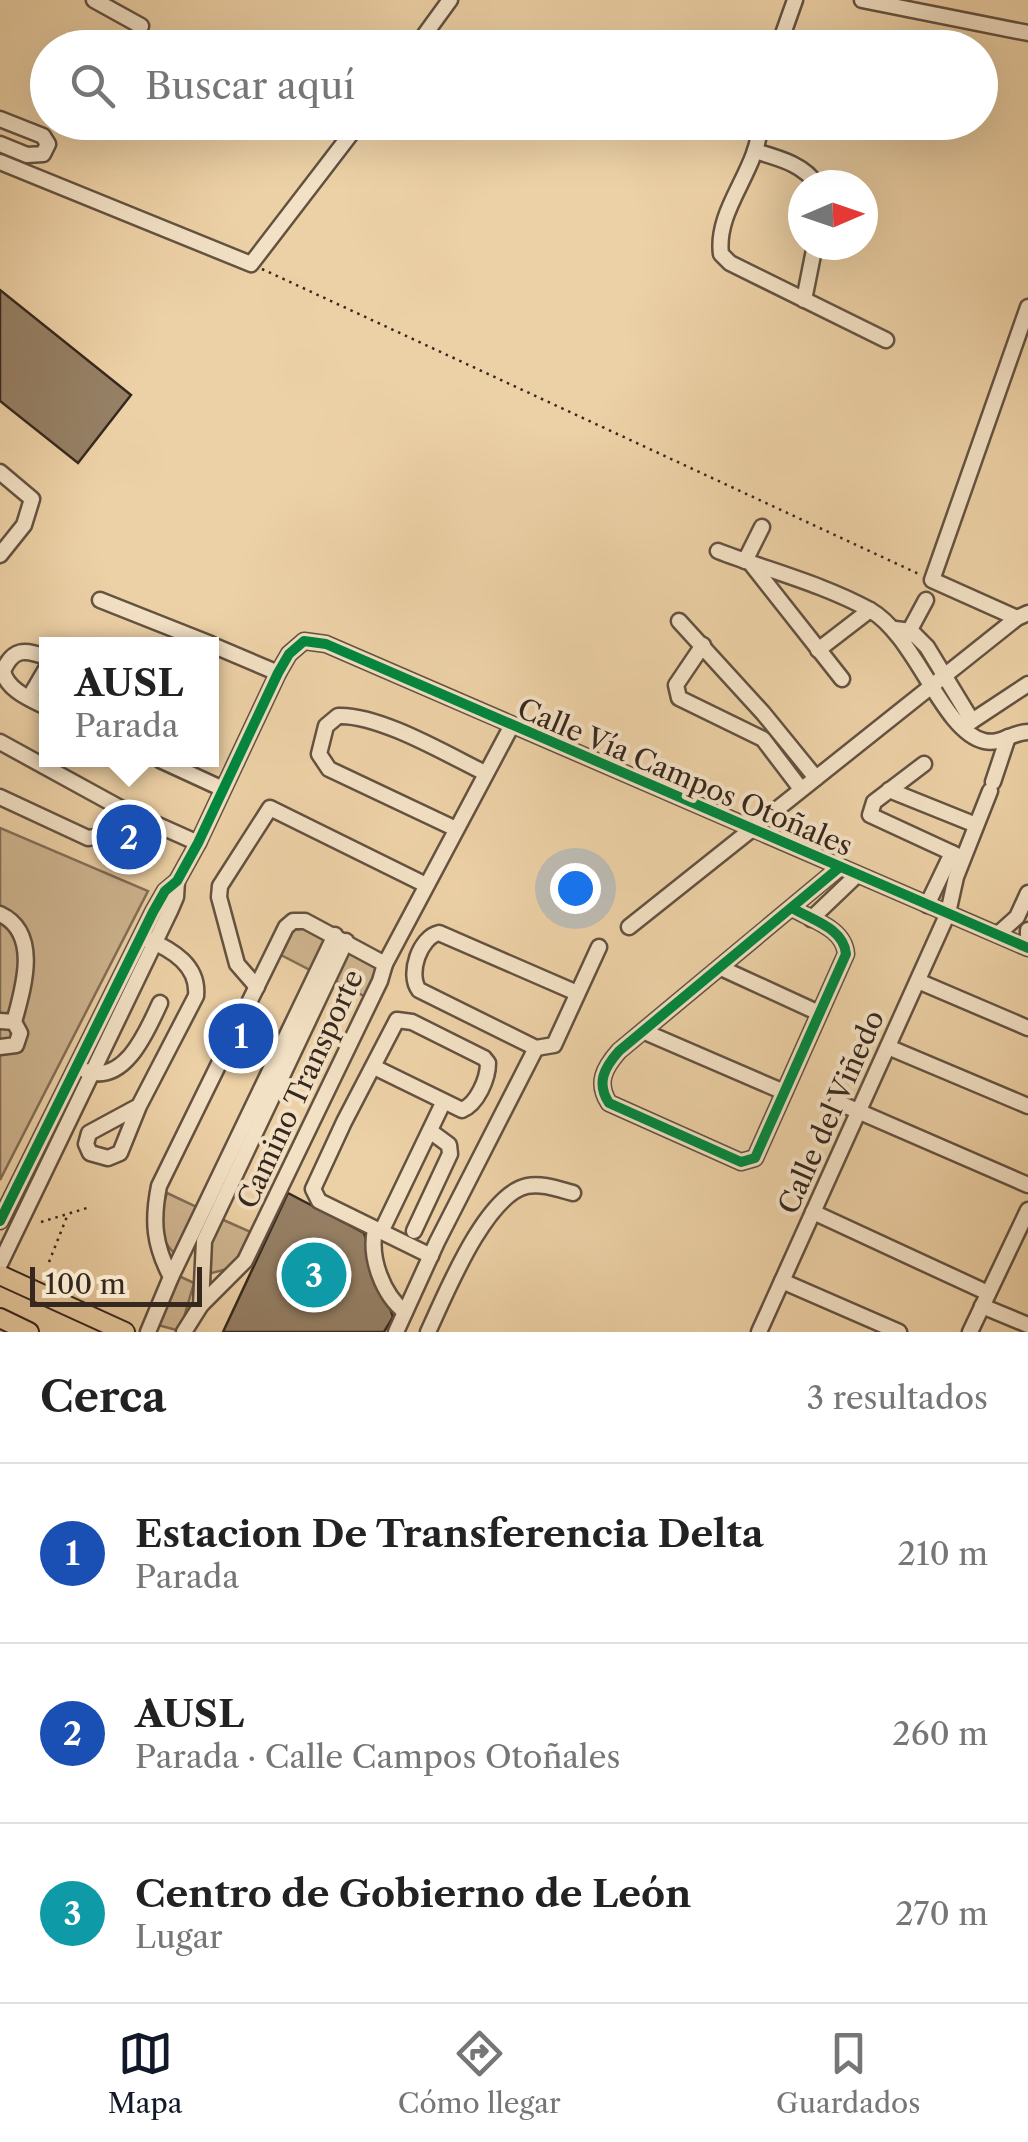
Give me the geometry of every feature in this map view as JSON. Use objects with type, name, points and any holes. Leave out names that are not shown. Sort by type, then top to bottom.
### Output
[{"type":"main road","points":[[0,1275],[125,1332]]},
{"type":"main road","points":[[0,1318],[29,1332]]},
{"type":"street","points":[[94,0],[141,26]]},
{"type":"street","points":[[428,30],[450,0]]},
{"type":"street","points":[[784,30],[794,0]]},
{"type":"street","points":[[862,0],[1028,34]]},
{"type":"street","points":[[0,119],[30,131]]},
{"type":"street","points":[[0,144],[36,156],[43,154],[48,144],[46,140]]},
{"type":"street","points":[[0,162],[252,264],[346,140]]},
{"type":"street","points":[[758,140],[721,231],[721,254],[730,264],[886,340]]},
{"type":"street","points":[[756,151],[801,170]]},
{"type":"street","points":[[804,300],[813,260]]},
{"type":"street","points":[[1022,616],[932,580],[1028,307]]},
{"type":"street","points":[[0,472],[32,499],[24,525],[0,555]]},
{"type":"street","points":[[748,563],[762,527]]},
{"type":"street","points":[[718,550],[870,610],[903,634],[920,664],[938,682],[966,725],[984,741],[995,742],[1028,732]]},
{"type":"street","points":[[748,563],[842,679]]},
{"type":"street","points":[[775,595],[791,577]]},
{"type":"street","points":[[100,600],[191,637]]},
{"type":"street","points":[[903,634],[926,600]]},
{"type":"street","points":[[818,650],[870,610]]},
{"type":"street","points":[[630,928],[1022,616]]},
{"type":"street","points":[[679,621],[816,778]]},
{"type":"street","name":"Calle Vía Campos Otoñales","points":[[278,673],[297,645],[312,640],[326,644],[1028,947]]},
{"type":"street","points":[[703,645],[676,685],[679,698],[762,739],[801,790]]},
{"type":"street","points":[[0,1264],[93,1074],[165,891],[177,882],[198,843],[278,673],[219,648]]},
{"type":"street","points":[[39,654],[18,651],[3,671],[5,680],[39,703]]},
{"type":"street","points":[[29,698],[39,681]]},
{"type":"street","points":[[966,725],[1028,684]]},
{"type":"street","points":[[744,728],[763,713]]},
{"type":"street","points":[[456,829],[328,769],[319,754],[326,726],[338,716],[360,720],[411,737],[485,774]]},
{"type":"street","points":[[385,964],[511,726]]},
{"type":"street","points":[[927,904],[976,825],[1008,737]]},
{"type":"street","points":[[0,742],[39,763]]},
{"type":"street","points":[[924,764],[874,802],[870,815],[957,856]]},
{"type":"street","points":[[46,767],[124,810],[198,843]]},
{"type":"street","points":[[175,767],[223,789]]},
{"type":"street","points":[[890,790],[976,825]]},
{"type":"street","points":[[0,797],[88,838],[112,830],[124,810]]},
{"type":"street","points":[[257,987],[237,964],[218,897],[220,886],[270,808],[426,885]]},
{"type":"street","name":"Calle del Viñedo","points":[[759,1332],[948,913],[957,856]]},
{"type":"street","points":[[792,908],[836,932],[846,947],[755,1158],[740,1162],[613,1107],[605,1098],[602,1084],[605,1068],[619,1052],[840,867]]},
{"type":"street","points":[[811,919],[857,875]]},
{"type":"street","points":[[998,934],[1017,917],[1028,893]]},
{"type":"street","points":[[0,914],[17,926],[25,947],[22,990],[7,1022],[20,1029],[18,1041],[12,1047],[0,1047]]},
{"type":"street","name":"Camino Transporte","points":[[170,1276],[156,1244],[153,1215],[159,1186],[286,927],[305,920],[385,964],[259,1234],[244,1261],[201,1305],[184,1332]]},
{"type":"street","points":[[1028,930],[1028,947]]},
{"type":"street","points":[[576,992],[436,933],[426,940],[413,981],[419,990],[536,1048],[554,1045],[599,947]]},
{"type":"street","points":[[149,1326],[170,1276],[340,938]]},
{"type":"street","points":[[201,1305],[204,1241],[340,938]]},
{"type":"street","points":[[0,1221],[76,1067],[148,940]]},
{"type":"street","points":[[139,1106],[196,996],[197,987],[197,978],[187,964],[148,940]]},
{"type":"street","points":[[721,968],[819,1013]]},
{"type":"street","points":[[918,980],[1028,1028]]},
{"type":"street","points":[[76,1067],[93,1074],[126,1062],[160,1004]]},
{"type":"street","points":[[374,1067],[459,1110],[469,1108],[487,1075],[488,1063],[412,1022],[395,1022],[313,1193],[319,1201],[431,1256]]},
{"type":"street","points":[[645,1032],[784,1092]]},
{"type":"street","points":[[888,1047],[1028,1106]]},
{"type":"street","points":[[396,1332],[536,1048]]},
{"type":"street","points":[[837,1102],[1028,1186]]},
{"type":"street","points":[[405,1312],[390,1298],[378,1270],[373,1243],[443,1103]]},
{"type":"street","points":[[414,1231],[450,1154],[449,1145],[430,1131]]},
{"type":"street","points":[[428,1332],[465,1256],[501,1202],[528,1185],[573,1193]]},
{"type":"street","points":[[970,1332],[1028,1210]]},
{"type":"street","points":[[814,1212],[1028,1325]]},
{"type":"street","points":[[180,1258],[215,1278],[228,1279]]},
{"type":"street","points":[[782,1281],[900,1332]]},
{"type":"path","points":[[252,264],[932,580]]},
{"type":"path","points":[[41,1222],[87,1208]]},
{"type":"path","points":[[49,1262],[68,1214]]},
{"type":"shaded area","points":[[0,828],[148,891],[0,1180]]},
{"type":"shaded area","points":[[308,928],[327,941],[312,971],[281,955],[293,930]]},
{"type":"shaded area","points":[[349,951],[378,968],[364,996],[333,980]]},
{"type":"shaded area","points":[[167,1193],[199,1208],[177,1255],[163,1235],[162,1210]]},
{"type":"shaded area","points":[[219,1218],[253,1233],[231,1268],[208,1274],[207,1241]]},
{"type":"shaded area","points":[[179,1276],[194,1283],[180,1331],[154,1324]]},
{"type":"building","points":[[0,290],[131,395],[78,463],[0,401]]},
{"type":"building","points":[[288,1193],[364,1233],[393,1317],[384,1332],[223,1332]]},
{"type":"cycle path","points":[[0,1221],[153,912],[165,891],[177,881],[198,843],[278,673],[289,654],[304,641],[326,644],[1028,948]]},
{"type":"cycle path","points":[[792,908],[833,931],[846,954],[755,1158],[741,1162],[609,1103],[603,1089],[604,1076],[619,1051],[840,867]]},
{"type":"place","name":"AUSL","points":[[129,837]]},
{"type":"place","name":"Estacion De Transferencia Delta","points":[[241,1036]]},
{"type":"place","name":"Centro de Gobierno de León","points":[[314,1275]]}]
